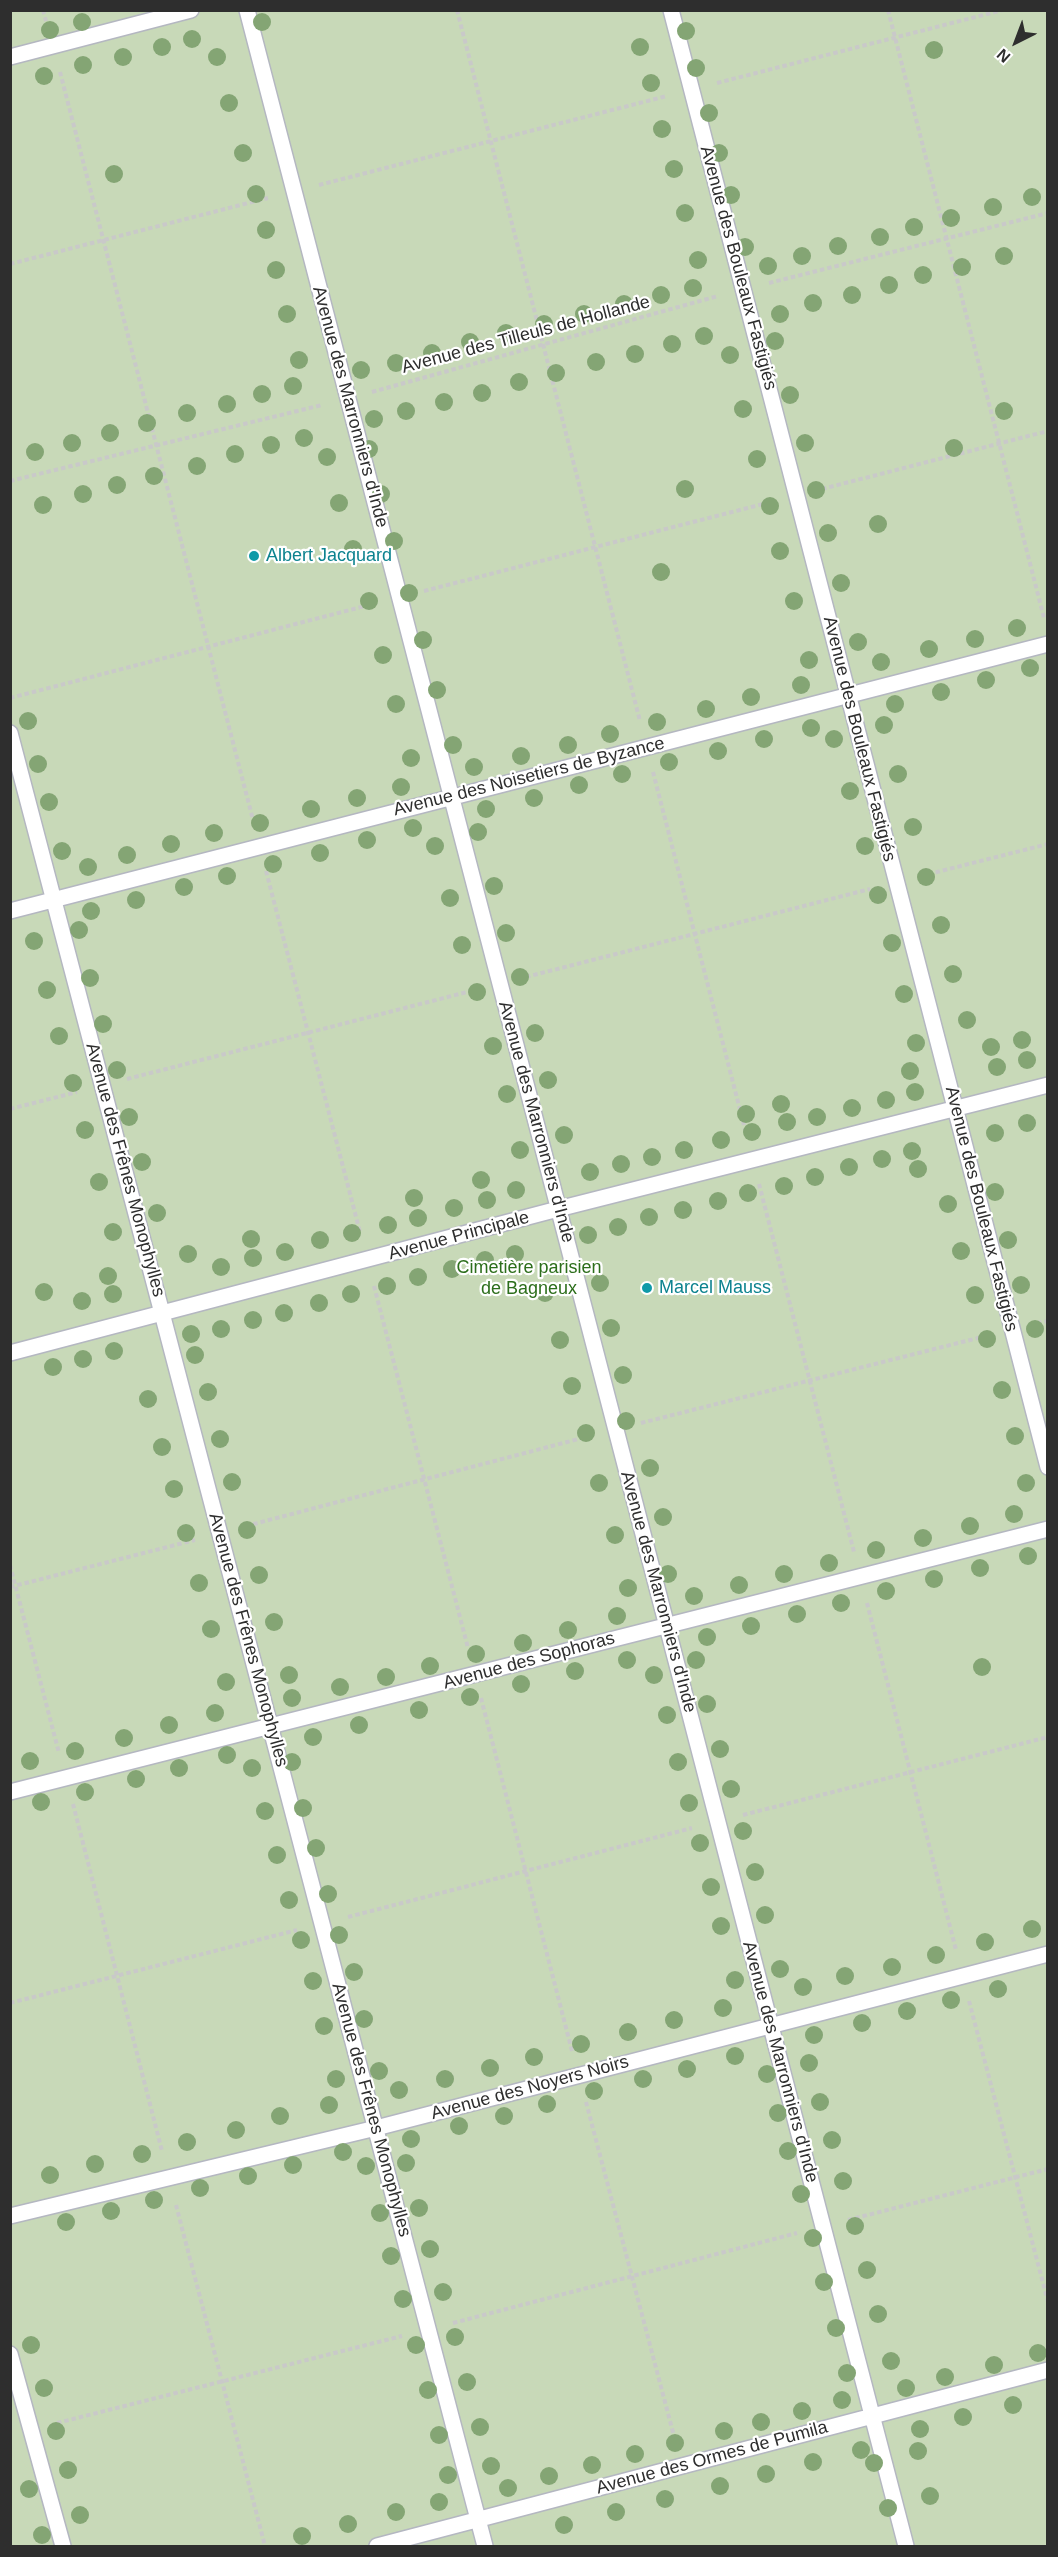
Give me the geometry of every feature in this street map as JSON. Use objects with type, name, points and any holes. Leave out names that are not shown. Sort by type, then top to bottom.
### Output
[{"type":"lane","points":[[10,57],[191,10]]},
{"type":"lane","name":"Avenue des Marronniers d'Inde","points":[[247,10],[906,2547]]},
{"type":"lane","name":"Avenue des Bouleaux Fastigiés","points":[[671,10],[1047,1467]]},
{"type":"lane","name":"Avenue des Noisetiers de Byzance","points":[[10,911],[1047,644]]},
{"type":"lane","name":"Avenue des Frênes Monophylles","points":[[10,733],[485,2547]]},
{"type":"lane","name":"Avenue Principale","points":[[10,1353],[558,1209],[1047,1085]]},
{"type":"lane","name":"Avenue des Sophoras","points":[[10,1792],[271,1728],[1047,1529]]},
{"type":"lane","name":"Avenue des Noyers Noirs","points":[[10,2216],[376,2128],[1047,1954]]},
{"type":"lane","points":[[10,2354],[63,2547]]},
{"type":"lane","name":"Avenue des Ormes de Pumila","points":[[377,2547],[1047,2370]]},
{"type":"path","points":[[888,10],[1045,622]]},
{"type":"path","points":[[10,264],[1003,10]]},
{"type":"path","name":"Avenue des Tilleuls de Hollande","points":[[10,481],[348,399],[743,289],[1047,213]]},
{"type":"path","points":[[10,698],[1047,431]]},
{"type":"path","points":[[13,1586],[616,1429],[1047,1321]]},
{"type":"path","points":[[10,1565],[13,1586],[66,1779],[265,2547]]},
{"type":"path","points":[[10,2002],[1047,1737]]},
{"type":"path","points":[[31,2430],[1047,2169]]},
{"type":"green space","name":"Cimetière parisien de Bagneux","points":[[11,11],[1047,11],[1047,2546],[11,2546]]},
{"type":"place","name":"Albert Jacquard","points":[[254,556]]},
{"type":"place","name":"Marcel Mauss","points":[[647,1288]]}]
